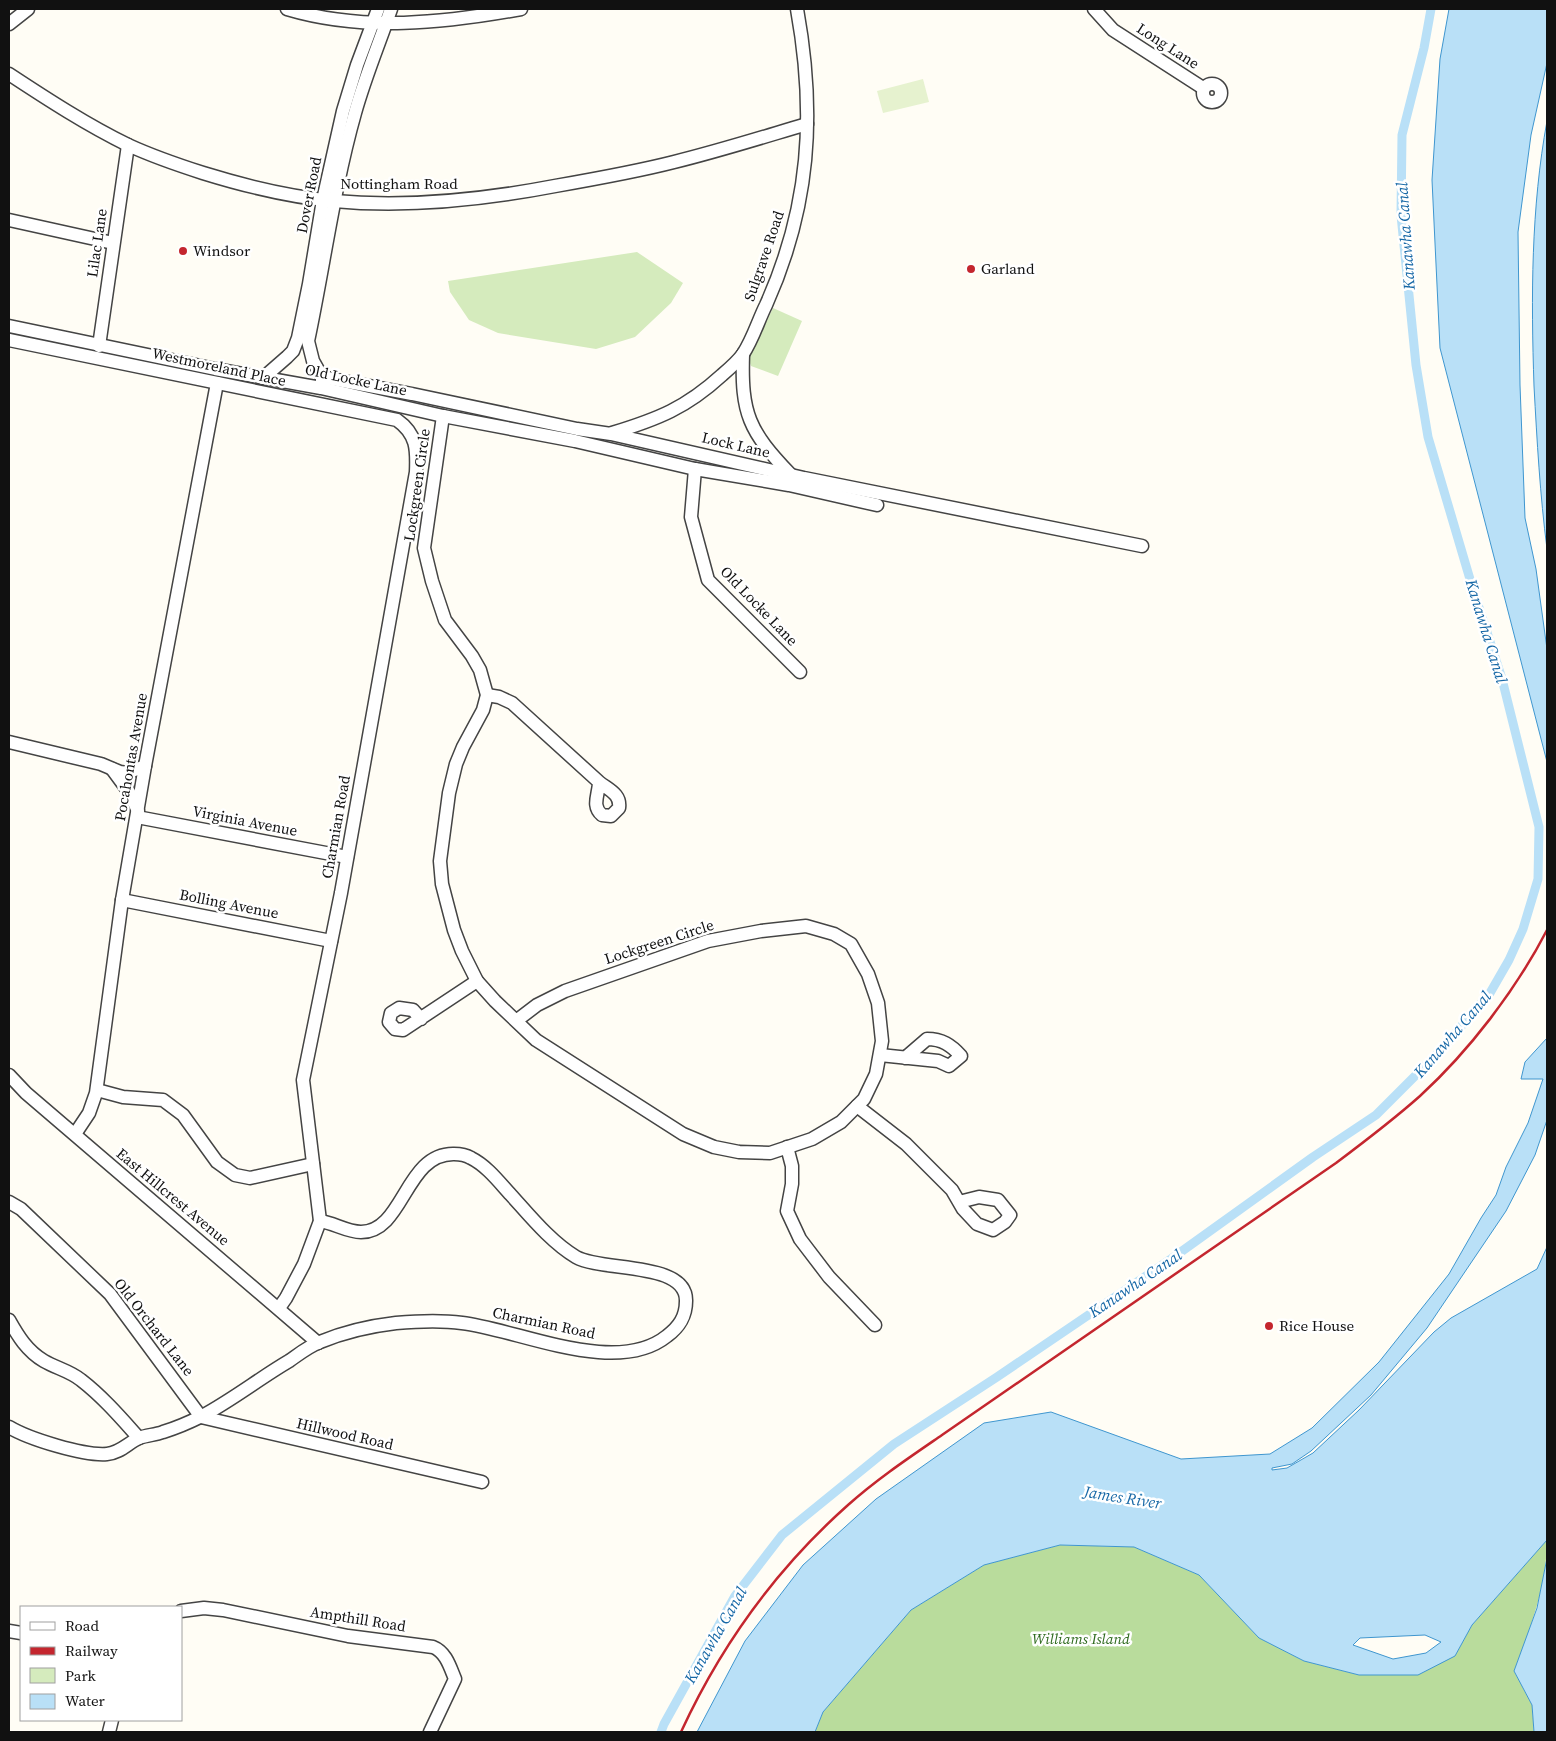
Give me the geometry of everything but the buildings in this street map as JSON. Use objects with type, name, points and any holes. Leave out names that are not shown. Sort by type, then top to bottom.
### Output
[{"type":"street","points":[[9,24],[28,9]]},
{"type":"street","points":[[287,9],[320,17],[386,24],[448,20],[522,9]]},
{"type":"street","name":"Dover Road","points":[[322,382],[313,361],[308,341],[329,200],[343,111],[357,64],[378,9]]},
{"type":"street","name":"Dover Road","points":[[263,378],[287,357],[293,350],[298,338],[329,200],[354,114],[391,9]]},
{"type":"street","name":"Sulgrave Road","points":[[610,434],[657,419],[683,406],[706,390],[743,354],[775,285],[791,235],[802,193],[805,171],[807,81],[797,9]]},
{"type":"street","name":"Long Lane","points":[[1094,9],[1113,30],[1203,88]]},
{"type":"street","name":"Nottingham Road","points":[[9,74],[57,106],[128,145],[178,165],[224,180],[280,193],[329,200],[412,203],[450,202],[497,197],[674,162],[807,124]]},
{"type":"street","name":"Lilac Lane","points":[[99,346],[128,145]]},
{"type":"street","points":[[9,220],[113,243]]},
{"type":"street","name":"Old Locke Lane","points":[[9,326],[99,346],[263,378],[322,382],[443,416],[576,435],[695,469],[789,485],[877,505]]},
{"type":"street","name":"Westmoreland Place","points":[[9,340],[397,420],[406,427],[414,439]]},
{"type":"street","points":[[743,354],[742,380],[747,413],[766,449],[790,475]]},
{"type":"street","name":"Lock Lane","points":[[322,382],[412,394],[576,435],[610,434],[790,475],[1142,546]]},
{"type":"street","name":"Pocahontas Avenue","points":[[75,1134],[88,1113],[97,1090],[122,900],[145,766],[217,383]]},
{"type":"street","name":"Lockgreen Circle","points":[[443,416],[424,548],[432,581],[445,620],[476,663],[484,680],[487,695],[483,710],[456,764],[449,793],[440,861],[444,892],[454,930],[477,981],[495,1001],[516,1021],[536,1040],[683,1134],[714,1147],[739,1152],[770,1152],[812,1139],[841,1122],[864,1098],[876,1074],[882,1041],[878,1003],[868,974],[851,944],[834,934],[806,926],[761,931],[708,941],[565,991],[537,1005],[516,1021]]},
{"type":"street","name":"Charmian Road","points":[[279,1308],[304,1264],[320,1221],[303,1080],[347,857],[416,472],[414,439]]},
{"type":"street","name":"Old Locke Lane","points":[[695,469],[691,517],[708,580],[800,672]]},
{"type":"street","points":[[487,695],[506,699],[512,703],[599,782]]},
{"type":"street","points":[[9,742],[101,764],[120,772],[127,773],[145,766]]},
{"type":"street","points":[[112,769],[129,792],[137,814]]},
{"type":"street","name":"Virginia Avenue","points":[[137,814],[347,857]]},
{"type":"street","name":"Bolling Avenue","points":[[122,900],[331,941]]},
{"type":"street","points":[[421,1019],[477,981]]},
{"type":"street","points":[[880,1055],[905,1058]]},
{"type":"street","name":"East Hillcrest Avenue","points":[[9,1076],[318,1343]]},
{"type":"street","points":[[97,1090],[123,1098],[163,1100],[183,1115],[217,1162],[235,1175],[250,1178],[313,1164]]},
{"type":"street","points":[[857,1106],[906,1144],[952,1190],[959,1202]]},
{"type":"street","points":[[787,1147],[792,1166],[792,1184],[787,1211],[800,1239],[829,1277],[875,1325]]},
{"type":"street","name":"Charmian Road","points":[[9,1428],[21,1434],[69,1449],[105,1454],[116,1452],[139,1438],[164,1432],[201,1416],[318,1343],[354,1330],[399,1323],[439,1321],[487,1327],[545,1343],[582,1350],[626,1351],[644,1349],[656,1345],[670,1334],[682,1321],[687,1303],[684,1289],[676,1280],[668,1276],[602,1265],[577,1258],[553,1239],[482,1165],[469,1156],[446,1155],[431,1161],[416,1174],[389,1216],[376,1228],[361,1232],[320,1221]]},
{"type":"street","name":"Old Orchard Lane","points":[[9,1202],[20,1209],[110,1294],[201,1416]]},
{"type":"street","points":[[9,1320],[18,1338],[29,1350],[44,1361],[64,1369],[81,1380],[106,1401],[139,1438]]},
{"type":"street","name":"Hillwood Road","points":[[201,1416],[482,1482]]},
{"type":"street","name":"Ampthill Road","points":[[182,1611],[204,1608],[223,1610],[348,1636],[440,1650],[448,1662],[455,1679],[430,1732]]},
{"type":"green space","points":[[923,79],[929,102],[883,113],[877,91]]},
{"type":"green space","points":[[637,252],[683,283],[671,303],[635,337],[596,349],[498,333],[469,320],[450,292],[448,281]]},
{"type":"green space","points":[[773,308],[802,321],[778,376],[751,366],[749,360]]},
{"type":"green space","name":"Williams Island","points":[[1547,1540],[1541,1591],[1514,1671],[1532,1705],[1534,1732],[815,1732],[823,1712],[911,1610],[984,1565],[1060,1545],[1134,1547],[1199,1575],[1259,1638],[1304,1661],[1359,1675],[1455,1656],[1472,1625]]},
{"type":"water","points":[[1449,9],[1547,9],[1547,63],[1531,135],[1518,232],[1520,385],[1525,518],[1536,569],[1547,649],[1547,762],[1440,348],[1432,180],[1440,59]]},
{"type":"water","points":[[1547,121],[1547,549],[1542,508],[1534,386],[1533,253],[1538,187]]},
{"type":"water","name":"James River","points":[[1547,1038],[1547,1120],[1535,1155],[1506,1211],[1427,1328],[1371,1395],[1311,1451],[1292,1464],[1272,1468],[1272,1470],[1287,1468],[1313,1453],[1359,1410],[1434,1332],[1451,1318],[1537,1269],[1547,1247],[1547,1540],[1472,1625],[1455,1656],[1418,1675],[1359,1675],[1304,1661],[1259,1638],[1199,1575],[1134,1547],[1060,1545],[984,1565],[911,1610],[823,1712],[815,1732],[697,1732],[745,1641],[803,1565],[876,1499],[984,1423],[1051,1412],[1181,1459],[1270,1454],[1312,1428],[1379,1362],[1449,1274],[1496,1195],[1506,1167],[1528,1123],[1543,1079],[1521,1079],[1525,1062]],"holes":[[[1425,1635],[1441,1642],[1426,1653],[1393,1659],[1353,1645],[1360,1638]]]},
{"type":"water","points":[[1547,1558],[1547,1732],[1534,1732],[1532,1705],[1514,1671],[1537,1608]]},
{"type":"waterway","name":"Kanawha Canal","points":[[661,1732],[735,1596],[782,1535],[894,1444],[1171,1259],[1313,1157],[1376,1115],[1439,1052],[1490,993],[1509,960],[1523,929],[1538,879],[1539,827],[1502,679],[1428,437],[1416,365],[1401,215],[1402,135],[1424,48],[1431,9]]},
{"type":"railway","points":[[681,1732],[714,1669],[752,1610],[797,1555],[848,1505],[870,1486],[906,1460],[1336,1163],[1399,1114],[1420,1096],[1474,1040],[1521,975],[1547,930]]},
{"type":"place","name":"Windsor","points":[[183,251]]},
{"type":"place","name":"Garland","points":[[971,269]]},
{"type":"place","name":"Rice House","points":[[1269,1326]]}]
